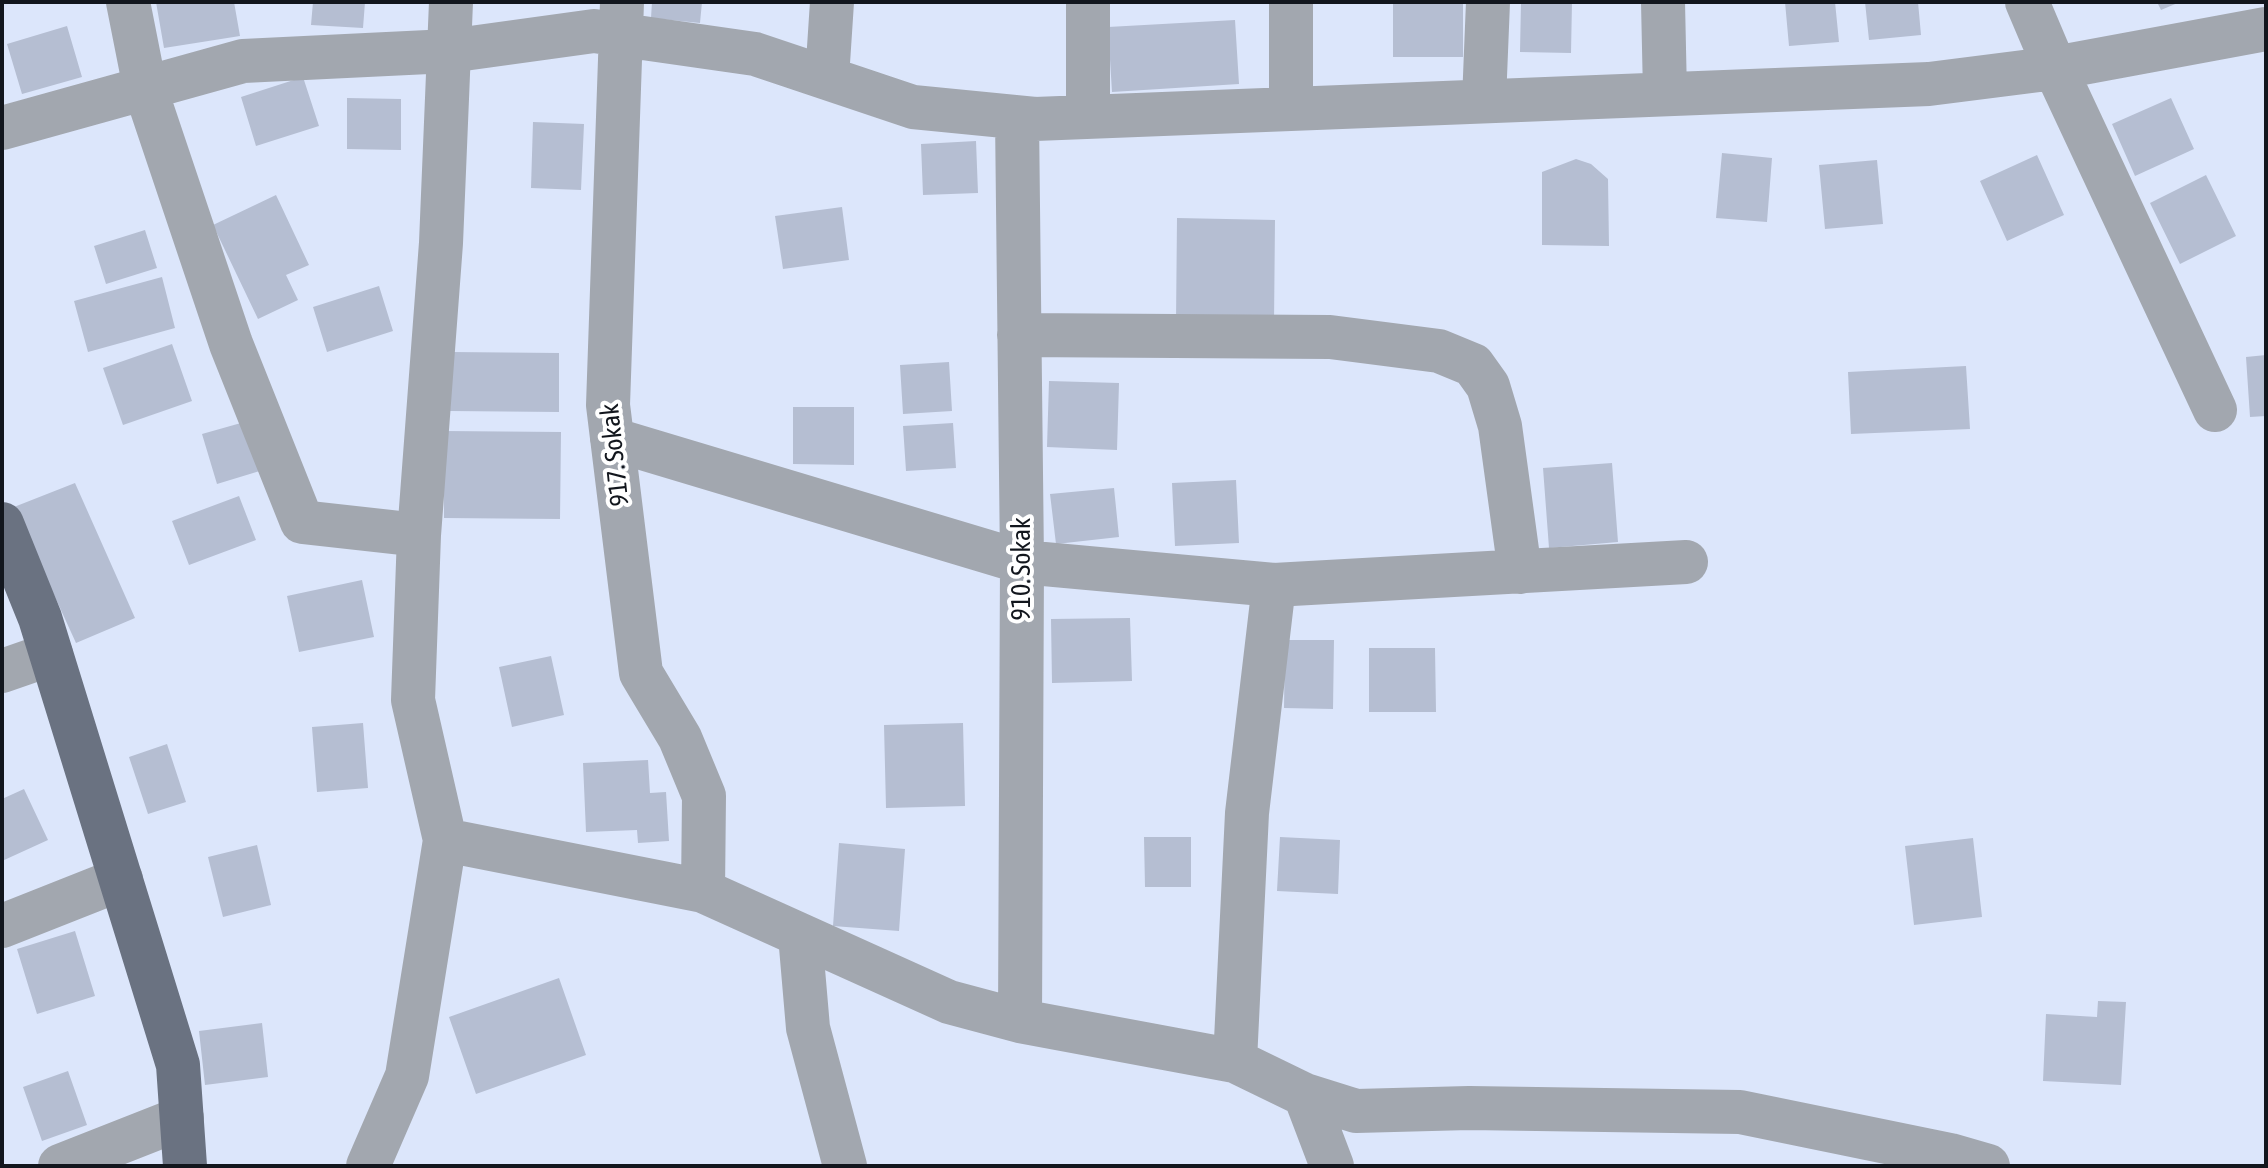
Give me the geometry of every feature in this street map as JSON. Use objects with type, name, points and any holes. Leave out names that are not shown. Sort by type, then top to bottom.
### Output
[{"type":"main road","points":[[2,524],[40,618],[178,1065],[185,1166]]},
{"type":"street","points":[[128,2],[145,88],[231,344],[302,522],[419,535]]},
{"type":"street","points":[[368,1166],[407,1076],[445,840],[413,700],[419,535],[441,243],[451,2]]},
{"type":"street","points":[[827,78],[832,2]]},
{"type":"street","points":[[1088,2],[1088,117]]},
{"type":"street","points":[[1291,2],[1291,109]]},
{"type":"street","points":[[1484,101],[1488,2]]},
{"type":"street","points":[[1663,2],[1665,94]]},
{"type":"street","points":[[2027,2],[2215,410]]},
{"type":"street","points":[[2,128],[243,61],[449,51],[594,31],[621,18],[755,54],[913,107],[1035,119],[1929,84],[2055,68],[2266,29]]},
{"type":"street","name":"917. Sokak","points":[[621,18],[608,405],[641,673],[680,738],[704,796],[703,891]]},
{"type":"street","name":"910. Sokak","points":[[1017,117],[1022,562],[1020,1021]]},
{"type":"street","points":[[1019,335],[1330,337],[1439,351],[1473,365],[1488,386],[1500,426],[1520,572]]},
{"type":"street","points":[[612,439],[1022,562],[1274,585],[1686,562]]},
{"type":"street","points":[[1235,1061],[1247,813],[1274,585]]},
{"type":"street","points":[[2,671],[51,654]]},
{"type":"street","points":[[445,840],[703,891],[949,1002],[1020,1021],[1235,1061],[1305,1095],[1356,1111],[1469,1108],[1740,1112],[1950,1155],[1988,1166]]},
{"type":"street","points":[[2,926],[121,879]]},
{"type":"street","points":[[800,935],[808,1028],[845,1166]]},
{"type":"street","points":[[1305,1095],[1332,1166]]},
{"type":"street","points":[[60,1166],[182,1118]]},
{"type":"building","points":[[156,2],[234,2],[240,36],[164,48]]},
{"type":"building","points":[[313,2],[365,2],[363,28],[311,25]]},
{"type":"building","points":[[652,2],[702,2],[700,23],[651,18]]},
{"type":"building","points":[[1521,2],[1572,2],[1571,53],[1520,52]]},
{"type":"building","points":[[1785,2],[1835,2],[1839,42],[1789,46]]},
{"type":"building","points":[[1865,2],[1918,2],[1921,35],[1869,40]]},
{"type":"building","points":[[2157,2],[2180,2],[2161,10]]},
{"type":"building","points":[[1463,3],[1463,57],[1393,57],[1393,4]]},
{"type":"building","points":[[1235,20],[1239,84],[1112,92],[1108,27]]},
{"type":"building","points":[[67,26],[82,77],[22,94],[7,44]]},
{"type":"building","points":[[303,77],[319,126],[256,146],[241,97]]},
{"type":"building","points":[[347,98],[401,99],[401,150],[347,149]]},
{"type":"building","points":[[2171,98],[2194,149],[2135,176],[2112,124]]},
{"type":"building","points":[[533,122],[584,124],[581,190],[531,188]]},
{"type":"building","points":[[976,141],[978,193],[923,195],[921,144]]},
{"type":"building","points":[[1722,153],[1772,158],[1767,222],[1716,218]]},
{"type":"building","points":[[2037,155],[2064,215],[2007,241],[1980,181]]},
{"type":"building","points":[[1576,159],[1591,164],[1608,179],[1609,246],[1542,245],[1542,172]]},
{"type":"building","points":[[1877,160],[1883,224],[1825,229],[1819,165]]},
{"type":"building","points":[[2206,175],[2236,236],[2180,264],[2150,203]]},
{"type":"building","points":[[276,195],[309,265],[286,275],[298,300],[258,319],[213,225]]},
{"type":"building","points":[[842,207],[849,260],[783,269],[775,216]]},
{"type":"building","points":[[1177,218],[1275,220],[1274,323],[1176,322]]},
{"type":"building","points":[[145,230],[157,268],[106,284],[94,246]]},
{"type":"building","points":[[162,277],[175,328],[88,352],[74,301]]},
{"type":"building","points":[[379,286],[393,331],[327,352],[313,307]]},
{"type":"building","points":[[172,344],[192,401],[123,425],[103,368]]},
{"type":"building","points":[[451,352],[559,353],[559,412],[450,411]]},
{"type":"building","points":[[2266,355],[2266,416],[2250,417],[2246,357]]},
{"type":"building","points":[[949,362],[952,411],[903,414],[900,365]]},
{"type":"building","points":[[1966,366],[1970,429],[1851,434],[1848,372]]},
{"type":"building","points":[[1049,381],[1119,383],[1117,450],[1047,447]]},
{"type":"building","points":[[793,407],[854,407],[854,465],[793,464]]},
{"type":"building","points":[[248,421],[263,470],[217,484],[202,434]]},
{"type":"building","points":[[953,423],[956,468],[906,471],[903,426]]},
{"type":"building","points":[[444,431],[561,432],[560,519],[444,518]]},
{"type":"building","points":[[1612,463],[1618,542],[1549,548],[1543,468]]},
{"type":"building","points":[[1236,480],[1239,543],[1175,546],[1172,483]]},
{"type":"building","points":[[75,483],[135,618],[76,643],[14,507]]},
{"type":"building","points":[[1114,488],[1119,537],[1056,544],[1050,494]]},
{"type":"building","points":[[239,496],[256,540],[189,565],[172,521]]},
{"type":"building","points":[[362,580],[374,637],[299,652],[287,596]]},
{"type":"building","points":[[1130,618],[1132,681],[1052,683],[1051,619]]},
{"type":"building","points":[[1285,640],[1334,640],[1333,709],[1284,708]]},
{"type":"building","points":[[1369,648],[1435,648],[1436,712],[1369,712]]},
{"type":"building","points":[[551,656],[564,715],[512,727],[499,667]]},
{"type":"building","points":[[363,723],[368,788],[317,792],[312,727]]},
{"type":"building","points":[[963,723],[965,806],[886,808],[884,725]]},
{"type":"building","points":[[167,744],[186,802],[148,814],[129,757]]},
{"type":"building","points":[[648,760],[650,793],[666,792],[669,841],[638,843],[637,830],[586,832],[583,763]]},
{"type":"building","points":[[24,789],[48,840],[2,861],[2,799]]},
{"type":"building","points":[[1144,837],[1191,837],[1191,887],[1145,887]]},
{"type":"building","points":[[1280,837],[1340,840],[1338,894],[1277,891]]},
{"type":"building","points":[[1973,838],[1982,917],[1914,925],[1905,846]]},
{"type":"building","points":[[839,843],[905,849],[899,931],[833,926]]},
{"type":"building","points":[[257,845],[271,905],[223,917],[208,857]]},
{"type":"building","points":[[75,931],[95,996],[37,1014],[17,949]]},
{"type":"building","points":[[559,978],[586,1055],[476,1094],[449,1017]]},
{"type":"building","points":[[2098,1001],[2126,1002],[2121,1085],[2043,1081],[2046,1014],[2097,1017]]},
{"type":"building","points":[[262,1023],[268,1077],[205,1085],[199,1031]]},
{"type":"building","points":[[68,1071],[87,1125],[42,1141],[23,1087]]}]
